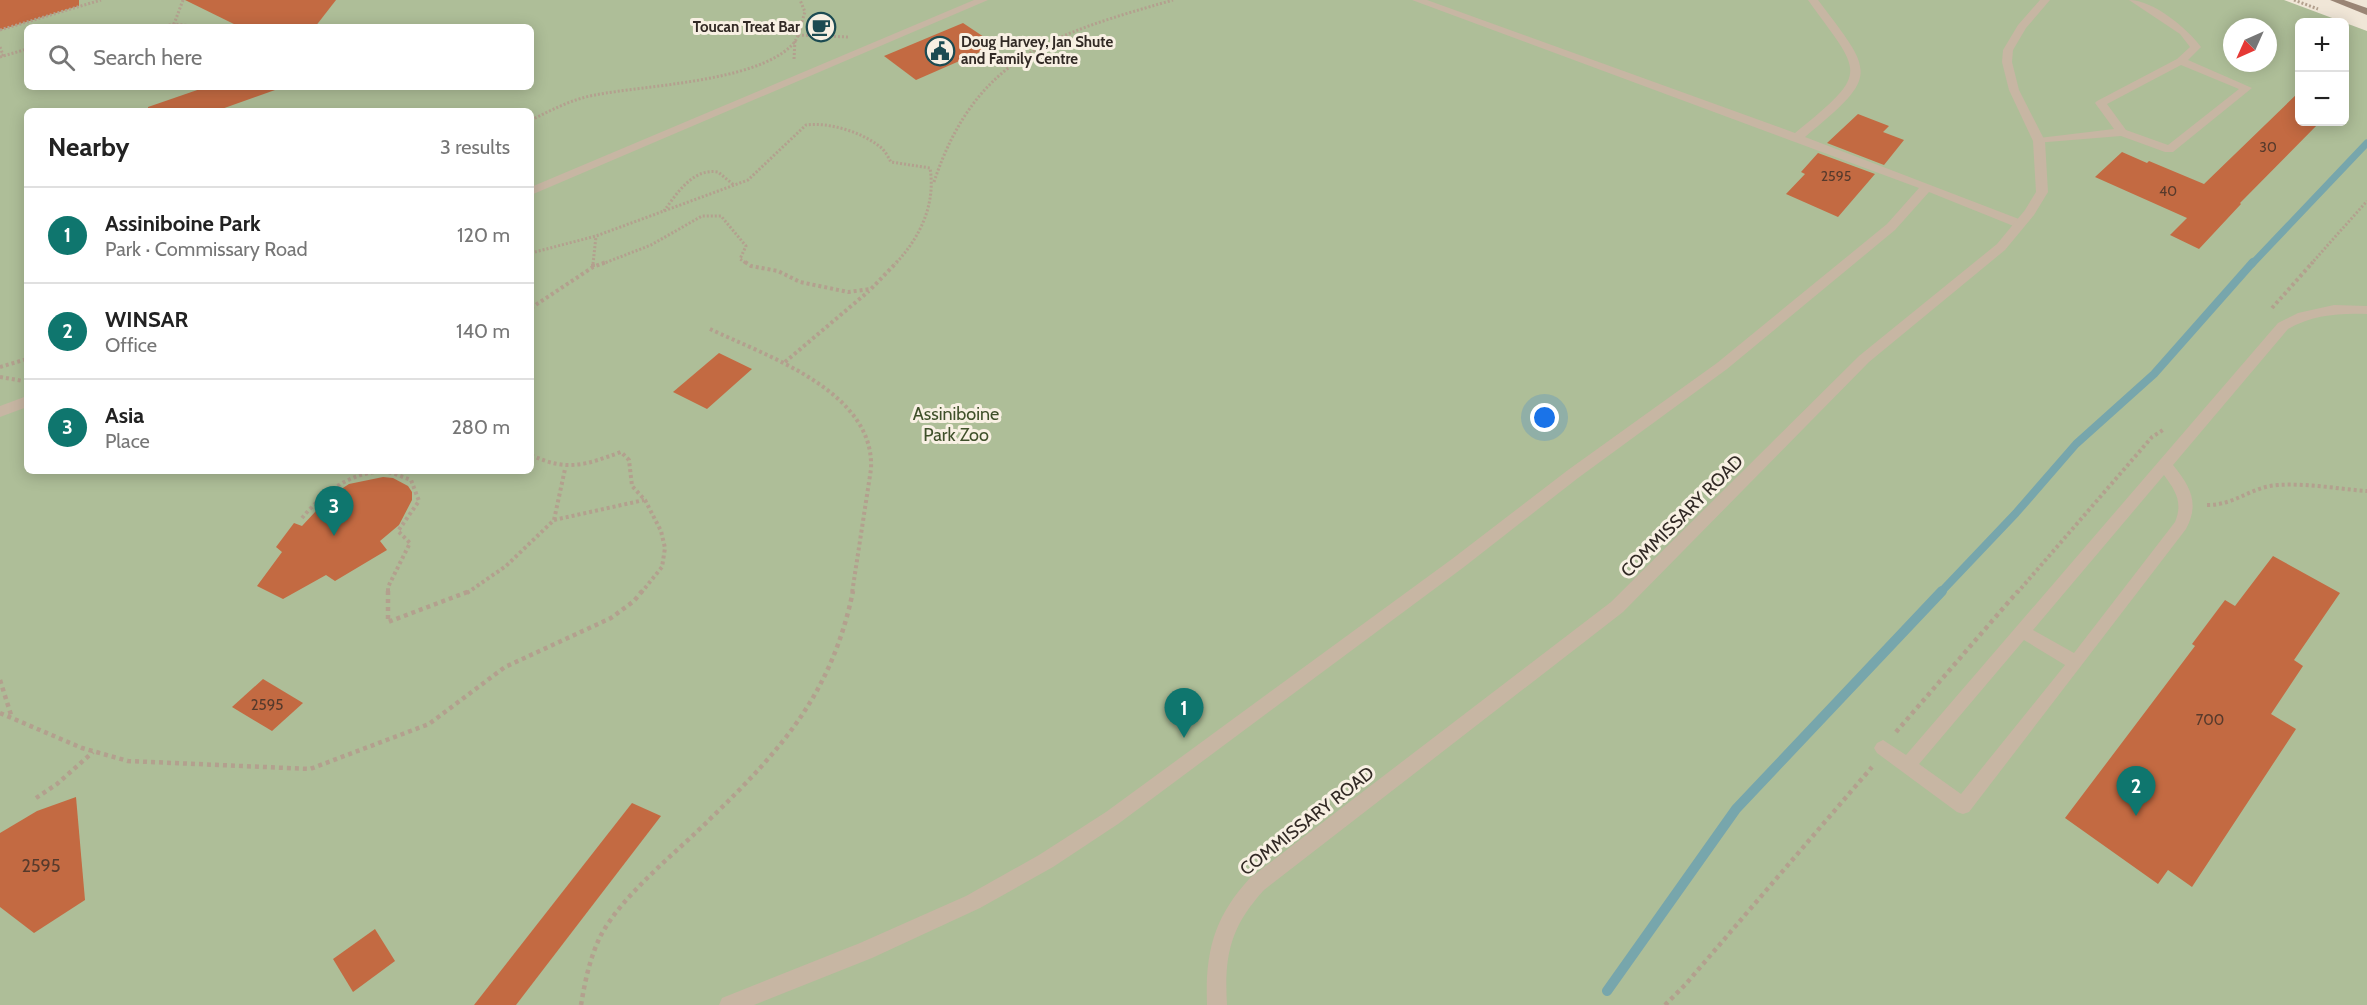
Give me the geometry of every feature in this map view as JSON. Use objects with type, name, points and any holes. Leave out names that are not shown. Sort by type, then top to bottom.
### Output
[{"type":"main road","points":[[2335,0],[2367,12]]},
{"type":"street","points":[[534,190],[983,0]]},
{"type":"street","points":[[1417,0],[1796,138],[2020,224]]},
{"type":"street","points":[[1796,138],[1851,90],[1858,73],[1852,52],[1814,0]]},
{"type":"street","name":"COMMISSARY ROAD","points":[[1217,1005],[1215,974],[1228,919],[1240,901],[1257,884],[1617,608],[1864,359],[2001,247],[2020,224],[2042,192],[2039,141],[2014,90],[2007,62],[2008,50],[2018,33],[2045,0]]},
{"type":"street","points":[[2122,132],[2101,103],[2181,61],[2196,47],[2191,39],[2164,18],[2134,0]]},
{"type":"street","points":[[2039,141],[2122,132],[2169,150],[2247,88],[2181,61]]},
{"type":"street","points":[[729,1005],[865,951],[973,902],[1046,861],[1112,818],[1458,563],[1573,474],[1722,366],[1891,227],[1927,187]]},
{"type":"street","points":[[1907,766],[2283,326],[2298,317],[2313,312],[2337,309],[2367,310]]},
{"type":"street","points":[[0,412],[24,402]]},
{"type":"street","points":[[1882,748],[1963,806],[2181,525],[2188,510],[2181,487],[2164,465]]},
{"type":"street","points":[[2022,631],[2076,663]]},
{"type":"path","points":[[0,30],[101,0]]},
{"type":"path","points":[[174,24],[183,0]]},
{"type":"path","points":[[534,119],[574,100],[594,95],[721,75],[761,63],[790,47],[795,39],[805,12],[800,0]]},
{"type":"path","points":[[785,362],[880,282],[912,246],[921,230],[938,168],[960,124],[974,102],[997,76],[1026,56],[1087,28],[1173,0]]},
{"type":"path","points":[[0,47],[1,56],[24,50]]},
{"type":"path","points":[[534,252],[596,236],[748,180],[806,126],[819,123],[865,137],[882,148],[891,162],[930,168],[933,185]]},
{"type":"path","points":[[664,212],[682,189],[707,171],[717,171],[734,185]]},
{"type":"path","points":[[2265,316],[2367,201]]},
{"type":"path","points":[[534,306],[593,267],[651,245],[702,216],[721,216],[746,246],[740,259],[751,266],[778,271],[800,282],[848,292],[871,289]]},
{"type":"path","points":[[593,267],[596,236]]},
{"type":"path","points":[[581,1005],[596,946],[609,922],[635,893],[748,781],[777,748],[823,682],[847,618],[869,483],[871,461],[867,444],[851,413],[838,399],[785,362],[710,329]]},
{"type":"path","points":[[0,367],[24,360]]},
{"type":"path","points":[[0,377],[24,381]]},
{"type":"path","points":[[1665,1005],[1685,985],[1874,765],[1882,748],[2152,437],[2162,432],[2170,423]]},
{"type":"path","points":[[0,713],[93,751],[128,761],[310,769],[429,724],[505,667],[611,618],[634,601],[662,567],[665,548],[661,531],[645,500],[632,486],[629,460],[621,452],[565,469],[534,456]]},
{"type":"path","points":[[554,520],[565,469]]},
{"type":"path","points":[[302,518],[325,494],[357,476],[371,474]]},
{"type":"path","points":[[392,474],[411,480],[419,501],[398,531],[410,543],[388,587],[387,622],[469,592],[506,566],[554,520],[645,500]]},
{"type":"path","points":[[2188,510],[2204,504],[2224,505],[2255,490],[2278,485],[2367,491]]},
{"type":"path","points":[[0,680],[12,718]]},
{"type":"path","points":[[36,798],[57,784],[93,751]]},
{"type":"green space","name":"Assiniboine Park Zoo","points":[[0,0],[2284,0],[2332,18],[2295,18],[2295,126],[2349,126],[2349,24],[2367,31],[2367,1005],[0,1005]]},
{"type":"building","points":[[0,0],[79,0],[79,6],[0,30]]},
{"type":"building","points":[[185,0],[336,0],[317,24],[234,24]]},
{"type":"building","name":"Doug Harvey, Jan Shute and Family Centre","points":[[963,23],[996,45],[916,80],[884,56]]},
{"type":"building","points":[[197,90],[275,90],[224,108],[148,107]]},
{"type":"building","points":[[2295,96],[2295,126],[2316,126],[2240,203],[2199,249],[2170,235],[2187,218],[2095,177],[2122,152],[2204,184]]},
{"type":"building","points":[[1858,114],[1889,126],[1883,132],[1904,140],[1884,165],[1827,143]]},
{"type":"building","points":[[1818,153],[1875,174],[1838,217],[1786,194],[1805,174],[1801,172]]},
{"type":"building","points":[[719,353],[752,369],[707,409],[673,392]]},
{"type":"building","points":[[383,477],[393,478],[408,486],[412,492],[412,500],[399,525],[380,541],[387,550],[335,581],[326,575],[283,599],[257,586],[282,552],[276,547],[294,523],[302,526],[329,497],[349,484]]},
{"type":"building","points":[[2273,556],[2340,593],[2294,660],[2303,666],[2271,714],[2296,729],[2192,887],[2168,870],[2158,884],[2065,818],[2195,646],[2192,644],[2225,600],[2235,606]]},
{"type":"building","points":[[263,679],[303,703],[272,731],[232,707]]},
{"type":"building","points":[[76,797],[85,900],[34,933],[0,907],[0,833],[37,811]]},
{"type":"building","points":[[632,803],[661,816],[516,1005],[474,1005]]},
{"type":"building","points":[[375,929],[395,961],[353,992],[333,959]]},
{"type":"waterway","points":[[2252,264],[2367,143]]},
{"type":"waterway","points":[[1940,593],[2016,513],[2076,444],[2154,374],[2253,262]]},
{"type":"waterway","points":[[1607,991],[1736,809],[1942,591]]},
{"type":"place","name":"Toucan Treat Bar","points":[[821,27]]},
{"type":"place","name":"Doug Harvey, Jan Shute and Family Centre","points":[[940,51]]},
{"type":"place","name":"Asia","points":[[334,536]]},
{"type":"place","name":"Assiniboine Park","points":[[1184,738]]},
{"type":"place","name":"WINSAR","points":[[2136,816]]}]
